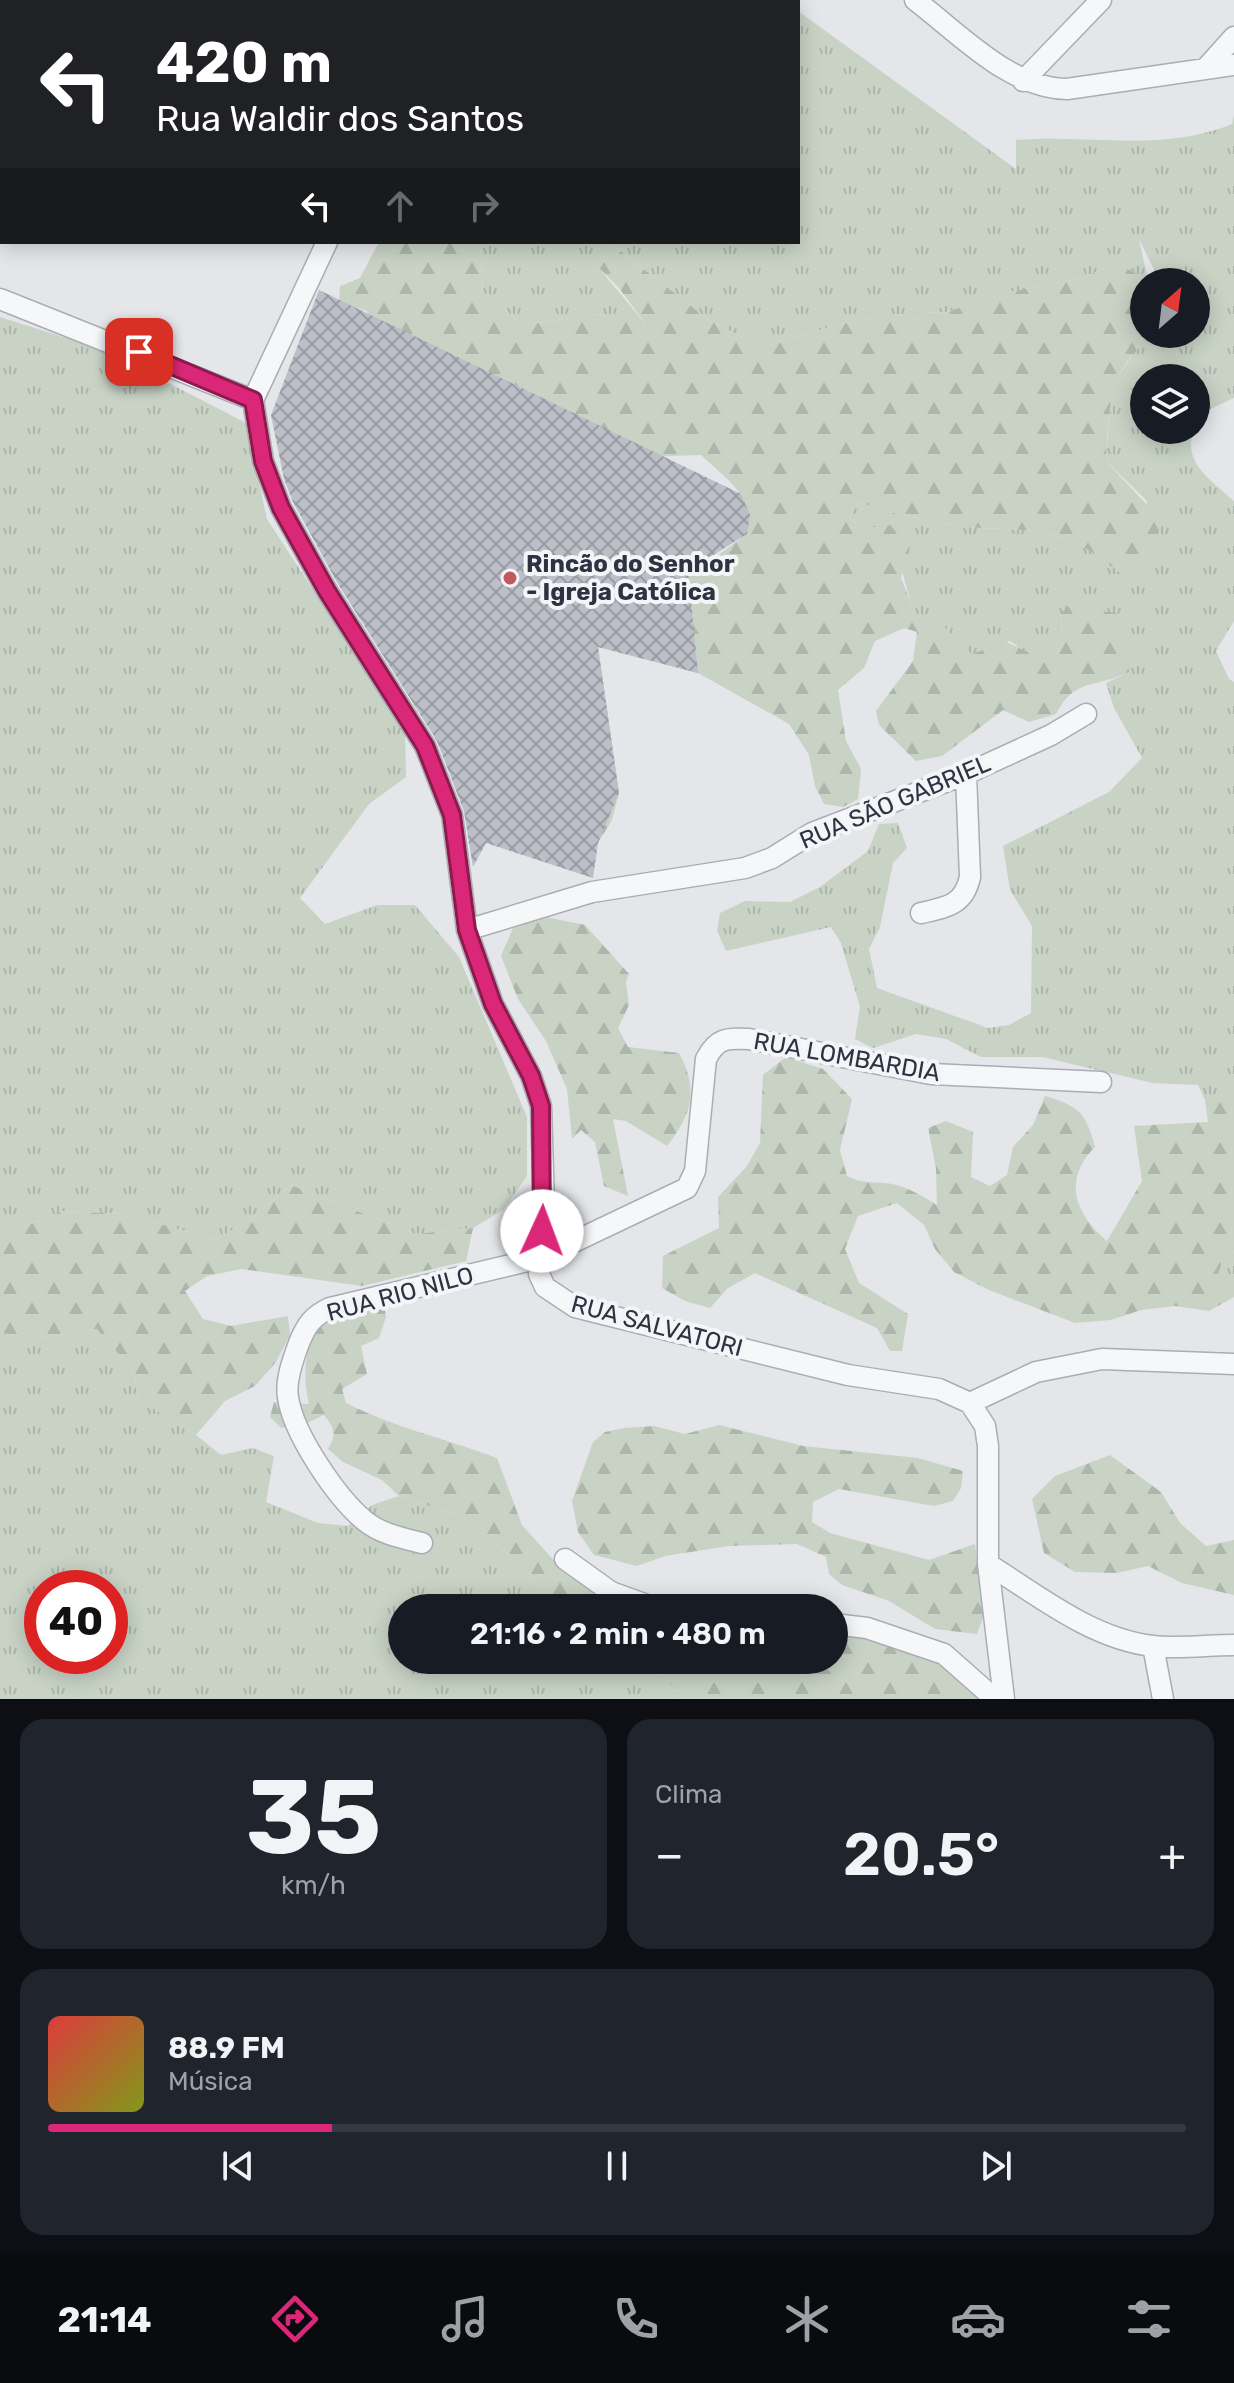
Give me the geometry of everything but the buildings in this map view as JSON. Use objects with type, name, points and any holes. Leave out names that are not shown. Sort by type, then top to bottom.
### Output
[{"type":"street","points":[[915,0],[1023,81],[1044,89],[1067,89],[1234,65]]},
{"type":"street","points":[[1023,81],[1101,0]]},
{"type":"street","points":[[1207,67],[1234,37]]},
{"type":"street","points":[[0,299],[253,400],[326,244]]},
{"type":"street","name":"RUA SALVATORI","points":[[253,400],[263,461],[281,508],[327,591],[425,746],[452,815],[467,930],[493,1004],[531,1076],[541,1106],[544,1205],[539,1274],[545,1287],[575,1307],[848,1375],[939,1389],[970,1403]]},
{"type":"street","name":"RUA SÃO GABRIEL","points":[[467,930],[592,892],[745,868],[772,858],[812,833],[966,774],[1051,735],[1086,714]]},
{"type":"street","points":[[921,913],[948,907],[962,900],[967,891],[970,877],[966,774]]},
{"type":"street","name":"RUA LOMBARDIA","points":[[540,1258],[687,1188],[695,1171],[706,1059],[714,1044],[726,1038],[931,1074],[1101,1082]]},
{"type":"street","name":"RUA RIO NILO","points":[[422,1543],[391,1535],[368,1524],[341,1499],[313,1457],[288,1397],[292,1360],[306,1327],[318,1313],[330,1308],[540,1258]]},
{"type":"street","points":[[1004,1699],[988,1564],[988,1446],[985,1426],[970,1403],[1036,1372],[1102,1359],[1178,1359],[1234,1364]]},
{"type":"street","points":[[565,1559],[616,1594]]},
{"type":"street","points":[[988,1564],[1082,1623],[1153,1646],[1234,1645]]},
{"type":"street","points":[[848,1626],[867,1628],[944,1654],[995,1699]]},
{"type":"street","points":[[1153,1646],[1163,1699]]},
{"type":"green space","points":[[800,12],[1016,169],[1016,140],[1179,138],[1232,124],[1234,115],[1234,398],[1210,409],[1210,364],[1130,364],[1130,444],[1191,444],[1195,462],[1234,501],[1234,621],[1216,651],[1229,679],[1234,682],[1234,1092],[1205,1100],[1198,1085],[1153,1083],[1042,1057],[981,1057],[946,1039],[916,1034],[873,1048],[855,1039],[860,1007],[841,943],[831,927],[726,951],[717,931],[720,913],[745,901],[790,902],[820,887],[868,851],[879,824],[898,823],[907,848],[893,863],[880,927],[869,949],[877,988],[988,1028],[1009,1025],[1031,1013],[1032,926],[1010,890],[1003,846],[1109,792],[1142,758],[1114,708],[1106,683],[1129,672],[1061,613],[1062,642],[1052,663],[1033,657],[1010,641],[971,654],[943,626],[915,614],[890,526],[863,526],[849,517],[859,502],[940,523],[1054,535],[1083,547],[1129,579],[1147,501],[1106,461],[1111,387],[1137,348],[1210,348],[1210,268],[1153,268],[1139,239],[1145,268],[1130,270],[1117,263],[1082,278],[1008,292],[946,312],[887,315],[836,325],[762,348],[709,320],[612,244],[800,244]]},
{"type":"green space","points":[[378,244],[480,244],[483,292],[524,325],[598,314],[647,326],[619,288],[592,261],[602,244],[612,244],[709,320],[762,348],[836,325],[887,315],[946,312],[1008,292],[1082,278],[1117,263],[1130,270],[1130,348],[1139,348],[1119,375],[1114,390],[1106,461],[1164,523],[1129,579],[1083,547],[1054,535],[940,523],[859,502],[849,517],[868,527],[890,525],[910,547],[901,578],[915,613],[943,626],[971,654],[986,649],[993,636],[1052,663],[1062,642],[1061,613],[1075,600],[1095,610],[1122,614],[1129,672],[1078,689],[1063,702],[1056,714],[1029,722],[1003,710],[942,756],[916,761],[879,725],[876,711],[913,661],[917,632],[904,628],[875,641],[864,668],[838,690],[846,741],[861,769],[858,799],[843,807],[824,804],[815,786],[809,755],[789,724],[698,673],[598,647],[619,793],[612,820],[598,843],[461,753],[636,598],[717,556],[747,534],[748,520],[742,498],[729,480],[701,455],[641,457],[377,335],[367,311],[339,302],[340,286],[360,278]]},
{"type":"green space","points":[[480,244],[602,244],[593,261],[648,327],[598,314],[524,325],[483,292]]},
{"type":"green space","points":[[0,317],[107,351],[246,423],[267,519],[405,731],[406,777],[369,804],[300,898],[325,924],[377,905],[415,905],[459,957],[527,1117],[527,1176],[503,1210],[473,1228],[415,1234],[291,1185],[251,1219],[215,1240],[127,1214],[63,1211],[0,1236]]},
{"type":"green space","points":[[546,917],[585,925],[629,974],[626,982],[629,1005],[618,1028],[628,1047],[679,1053],[689,1079],[691,1090],[687,1112],[667,1146],[626,1121],[613,1119],[628,1196],[604,1186],[595,1142],[581,1130],[572,1139],[567,1089],[546,1041],[518,999],[501,956],[513,928]]},
{"type":"green space","points":[[786,1057],[823,1069],[852,1099],[840,1150],[847,1176],[861,1181],[898,1185],[937,1205],[936,1168],[928,1128],[946,1121],[973,1132],[971,1177],[990,1186],[1007,1175],[1013,1147],[1033,1125],[1045,1096],[1066,1103],[1084,1119],[1095,1147],[1078,1172],[1076,1184],[1080,1208],[1107,1241],[1142,1181],[1134,1126],[1208,1122],[1205,1100],[1234,1092],[1234,1252],[1223,1260],[1213,1287],[1234,1283],[1234,1297],[1209,1311],[1175,1306],[1141,1310],[1111,1320],[1075,1323],[989,1290],[954,1272],[935,1249],[924,1225],[897,1203],[858,1216],[845,1249],[859,1283],[908,1314],[902,1351],[890,1351],[877,1328],[755,1273],[728,1288],[710,1308],[685,1301],[662,1288],[663,1256],[719,1228],[718,1197],[747,1166],[760,1143],[763,1075]]},
{"type":"green space","points":[[291,1185],[415,1234],[473,1228],[466,1261],[362,1286],[242,1269],[207,1276],[185,1291],[203,1319],[231,1326],[288,1316],[290,1335],[276,1362],[255,1386],[225,1401],[196,1435],[138,1399],[134,1372],[97,1329],[32,1339],[0,1332],[0,1236],[63,1211],[127,1214],[215,1240],[251,1219]]},
{"type":"green space","points":[[1234,1252],[1234,1283],[1212,1288],[1223,1260]]},
{"type":"green space","points":[[384,1305],[386,1317],[379,1338],[361,1346],[367,1374],[342,1389],[346,1403],[401,1426],[497,1458],[522,1525],[558,1565],[619,1594],[549,1594],[514,1559],[460,1516],[399,1496],[382,1480],[343,1462],[328,1449],[333,1431],[324,1415],[305,1424],[281,1428],[270,1417],[274,1402],[309,1404],[305,1371],[313,1336],[327,1320],[355,1310]]},
{"type":"green space","points":[[97,1329],[134,1372],[138,1399],[196,1435],[221,1455],[253,1448],[274,1456],[266,1502],[318,1523],[348,1526],[372,1505],[399,1496],[460,1516],[514,1559],[549,1594],[388,1594],[388,1674],[662,1674],[682,1699],[0,1699],[0,1332],[32,1339]]},
{"type":"green space","points":[[719,1425],[803,1446],[918,1458],[963,1471],[961,1488],[953,1501],[934,1506],[839,1489],[813,1502],[812,1522],[830,1533],[929,1560],[975,1544],[984,1615],[977,1634],[935,1629],[889,1601],[842,1585],[829,1574],[826,1557],[797,1544],[729,1546],[665,1556],[637,1566],[594,1555],[578,1532],[572,1501],[593,1442],[605,1432],[624,1428],[654,1426],[685,1434]]},
{"type":"green space","points":[[1110,1455],[1161,1492],[1180,1523],[1206,1546],[1234,1540],[1234,1595],[1182,1583],[1148,1566],[1117,1573],[1075,1572],[1044,1553],[1032,1499],[1055,1476]]},
{"type":"green space","points":[[848,1631],[944,1662],[980,1699],[682,1699],[662,1674],[848,1674]]},
{"type":"place","name":"Rincão do Senhor - Igreja Católica","points":[[510,578]]},
{"type":"route","points":[[139,352],[253,400],[263,461],[281,508],[327,591],[425,746],[452,815],[467,930],[493,1004],[531,1076],[541,1106],[542,1231]]}]
